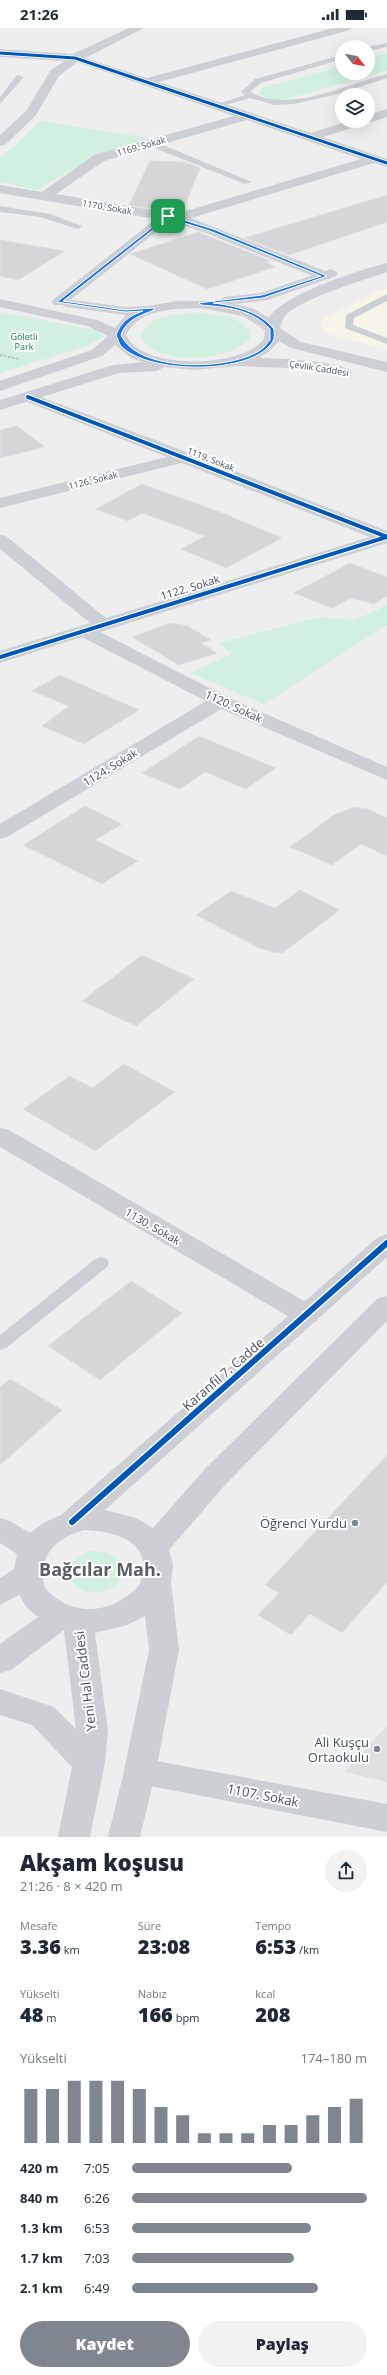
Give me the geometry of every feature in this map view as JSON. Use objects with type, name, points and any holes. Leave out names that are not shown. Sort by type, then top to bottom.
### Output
[{"type":"main road","points":[[0,290],[59,302],[120,311],[152,309],[175,305],[201,304],[263,296],[325,276],[387,253]]},
{"type":"main road","points":[[0,405],[118,368],[227,363],[248,358],[264,350],[272,340],[272,329],[277,316],[291,306],[332,287],[387,267]]},
{"type":"main road","points":[[0,303],[92,322],[118,335],[123,345],[135,354],[153,361],[177,365]]},
{"type":"main road","name":"Çevlik Caddesi","points":[[201,304],[225,306],[247,311],[263,319],[272,329],[296,345],[387,367]]},
{"type":"main road","points":[[0,386],[97,353],[118,335],[122,326],[133,316],[152,309]]},
{"type":"main road","name":"Çevlik Caddesi","points":[[227,363],[292,363],[387,381]]},
{"type":"main road","name":"Karanfil 7. Cadde","points":[[72,1522],[387,1243]]},
{"type":"main road","points":[[153,1548],[215,1477],[387,1305]]},
{"type":"main road","points":[[0,1593],[30,1562],[46,1535],[72,1522],[84,1519],[105,1519],[125,1524],[141,1534],[153,1548],[158,1565],[156,1582],[164,1650],[140,1771],[124,1837]]},
{"type":"main road","points":[[0,1529],[30,1562],[28,1582],[35,1598],[50,1611],[69,1618],[90,1622],[112,1619],[132,1610],[147,1598],[156,1582]]},
{"type":"main road","points":[[0,1661],[69,1618]]},
{"type":"main road","name":"Yeni Hal Caddesi","points":[[69,1618],[92,1731],[89,1763],[74,1837]]},
{"type":"main road","points":[[0,1702],[43,1716],[89,1763]]},
{"type":"street","points":[[0,142],[32,112],[54,74],[75,58],[138,28]]},
{"type":"street","points":[[146,82],[346,28]]},
{"type":"street","points":[[0,53],[75,58],[387,163]]},
{"type":"street","points":[[375,117],[387,114]]},
{"type":"street","name":"1169. Sokak","points":[[45,196],[99,158],[247,116]]},
{"type":"street","points":[[311,137],[340,128]]},
{"type":"street","points":[[59,302],[172,217],[374,159]]},
{"type":"street","name":"1170. Sokak","points":[[0,189],[172,217],[212,230],[325,276]]},
{"type":"street","name":"1119. Sokak","points":[[28,397],[186,457],[387,537]]},
{"type":"street","name":"1126. Sokak","points":[[0,503],[186,457]]},
{"type":"street","name":"1122. Sokak","points":[[0,657],[387,537]]},
{"type":"street","points":[[0,540],[103,625]]},
{"type":"street","name":"1120. Sokak","points":[[84,631],[220,701],[387,774]]},
{"type":"street","name":"1124. Sokak","points":[[0,833],[220,701]]},
{"type":"street","name":"1130. Sokak","points":[[0,1136],[307,1315]]},
{"type":"street","name":"1107. Sokak","points":[[140,1771],[387,1818]]},
{"type":"lane","points":[[375,48],[387,45]]},
{"type":"lane","points":[[335,59],[258,80],[246,88],[245,92],[250,96],[272,103],[284,104],[301,101],[387,76]]},
{"type":"lane","points":[[0,102],[20,77]]},
{"type":"lane","points":[[215,106],[250,96]]},
{"type":"lane","points":[[150,143],[248,182]]},
{"type":"lane","points":[[0,209],[43,215],[64,220],[78,226]]},
{"type":"lane","points":[[387,297],[349,317],[348,326],[387,341]]},
{"type":"lane","points":[[0,1344],[101,1263]]},
{"type":"path","points":[[0,355],[23,360]]},
{"type":"shaded area","points":[[387,287],[387,350],[329,334],[322,328],[321,322],[329,315]]},
{"type":"shaded area","name":"Ali Kuşçu Ortaokulu","points":[[387,1726],[387,1782],[345,1772]]},
{"type":"green space","points":[[387,53],[387,71],[375,74],[375,56]]},
{"type":"green space","points":[[335,68],[335,80],[355,80],[283,100],[267,98],[258,93],[262,88]]},
{"type":"green space","points":[[40,121],[149,138],[97,155],[37,190],[0,182],[0,157],[16,145]]},
{"type":"green space","name":"Göletli Park","points":[[0,312],[99,331],[102,335],[99,339],[87,346],[0,373]]},
{"type":"green space","points":[[198,313],[222,316],[238,321],[244,325],[250,338],[240,346],[227,352],[194,358],[177,357],[161,353],[149,346],[141,336],[151,323],[158,319],[174,315]]},
{"type":"green space","points":[[387,605],[387,625],[264,704],[190,673],[232,654],[219,643],[320,617],[355,620]]},
{"type":"green space","points":[[91,1551],[104,1552],[115,1557],[122,1566],[121,1580],[108,1589],[96,1592],[84,1590],[75,1585],[70,1576],[70,1567],[77,1558]]},
{"type":"building","points":[[150,161],[185,162],[200,168],[184,208],[146,208],[129,205]]},
{"type":"building","points":[[387,195],[387,222],[289,255],[244,238]]},
{"type":"building","points":[[198,232],[271,261],[266,262],[275,267],[207,289],[130,254]]},
{"type":"building","points":[[0,240],[65,251],[18,280],[0,276]]},
{"type":"building","points":[[17,426],[45,447],[0,458],[0,430]]},
{"type":"building","points":[[142,484],[220,512],[282,538],[226,568],[181,549],[205,536],[142,513],[128,521],[96,509]]},
{"type":"building","points":[[350,563],[387,577],[387,596],[374,604],[351,598],[332,608],[294,593]]},
{"type":"building","points":[[170,623],[188,626],[211,640],[201,643],[217,653],[179,665],[132,637]]},
{"type":"building","points":[[60,675],[139,710],[84,744],[42,726],[69,706],[32,691]]},
{"type":"building","points":[[199,736],[276,768],[246,789],[205,772],[180,789],[142,773]]},
{"type":"building","points":[[85,806],[122,824],[95,840],[138,861],[102,884],[23,845]]},
{"type":"building","points":[[353,807],[368,809],[387,818],[387,856],[361,844],[332,865],[290,847],[334,815]]},
{"type":"building","points":[[300,890],[340,910],[282,953],[259,948],[196,915],[231,891],[275,908]]},
{"type":"building","points":[[142,955],[194,979],[136,1026],[82,1001]]},
{"type":"building","points":[[124,1064],[175,1092],[95,1151],[23,1109],[70,1076],[92,1088]]},
{"type":"building","points":[[131,1281],[182,1313],[100,1380],[48,1346]]},
{"type":"building","points":[[10,1379],[62,1410],[0,1465],[0,1387]]},
{"type":"building","name":"Öğrenci Yurdu","points":[[387,1455],[387,1582],[342,1633],[310,1614],[291,1635],[258,1615],[279,1593],[265,1585]]},
{"type":"cycle path","points":[[0,53],[75,58],[387,163]]},
{"type":"cycle path","points":[[28,397],[387,537]]},
{"type":"cycle path","points":[[0,657],[387,537]]},
{"type":"cycle path","points":[[72,1522],[387,1243]]},
{"type":"place","name":"Öğrenci Yurdu","points":[[355,1523]]},
{"type":"place","name":"Ali Kuşçu Ortaokulu","points":[[377,1749]]},
{"type":"district","name":"Bağcılar Mah.","points":[[100,1569]]},
{"type":"route","points":[[168,216],[212,230],[325,276],[263,296],[201,304],[225,306],[247,311],[263,319],[272,329],[272,340],[264,350],[248,358],[227,363],[202,366],[177,365],[153,361],[135,354],[123,345],[118,335],[122,326],[133,316],[152,309],[125,311],[109,310],[59,302],[168,216]]}]
